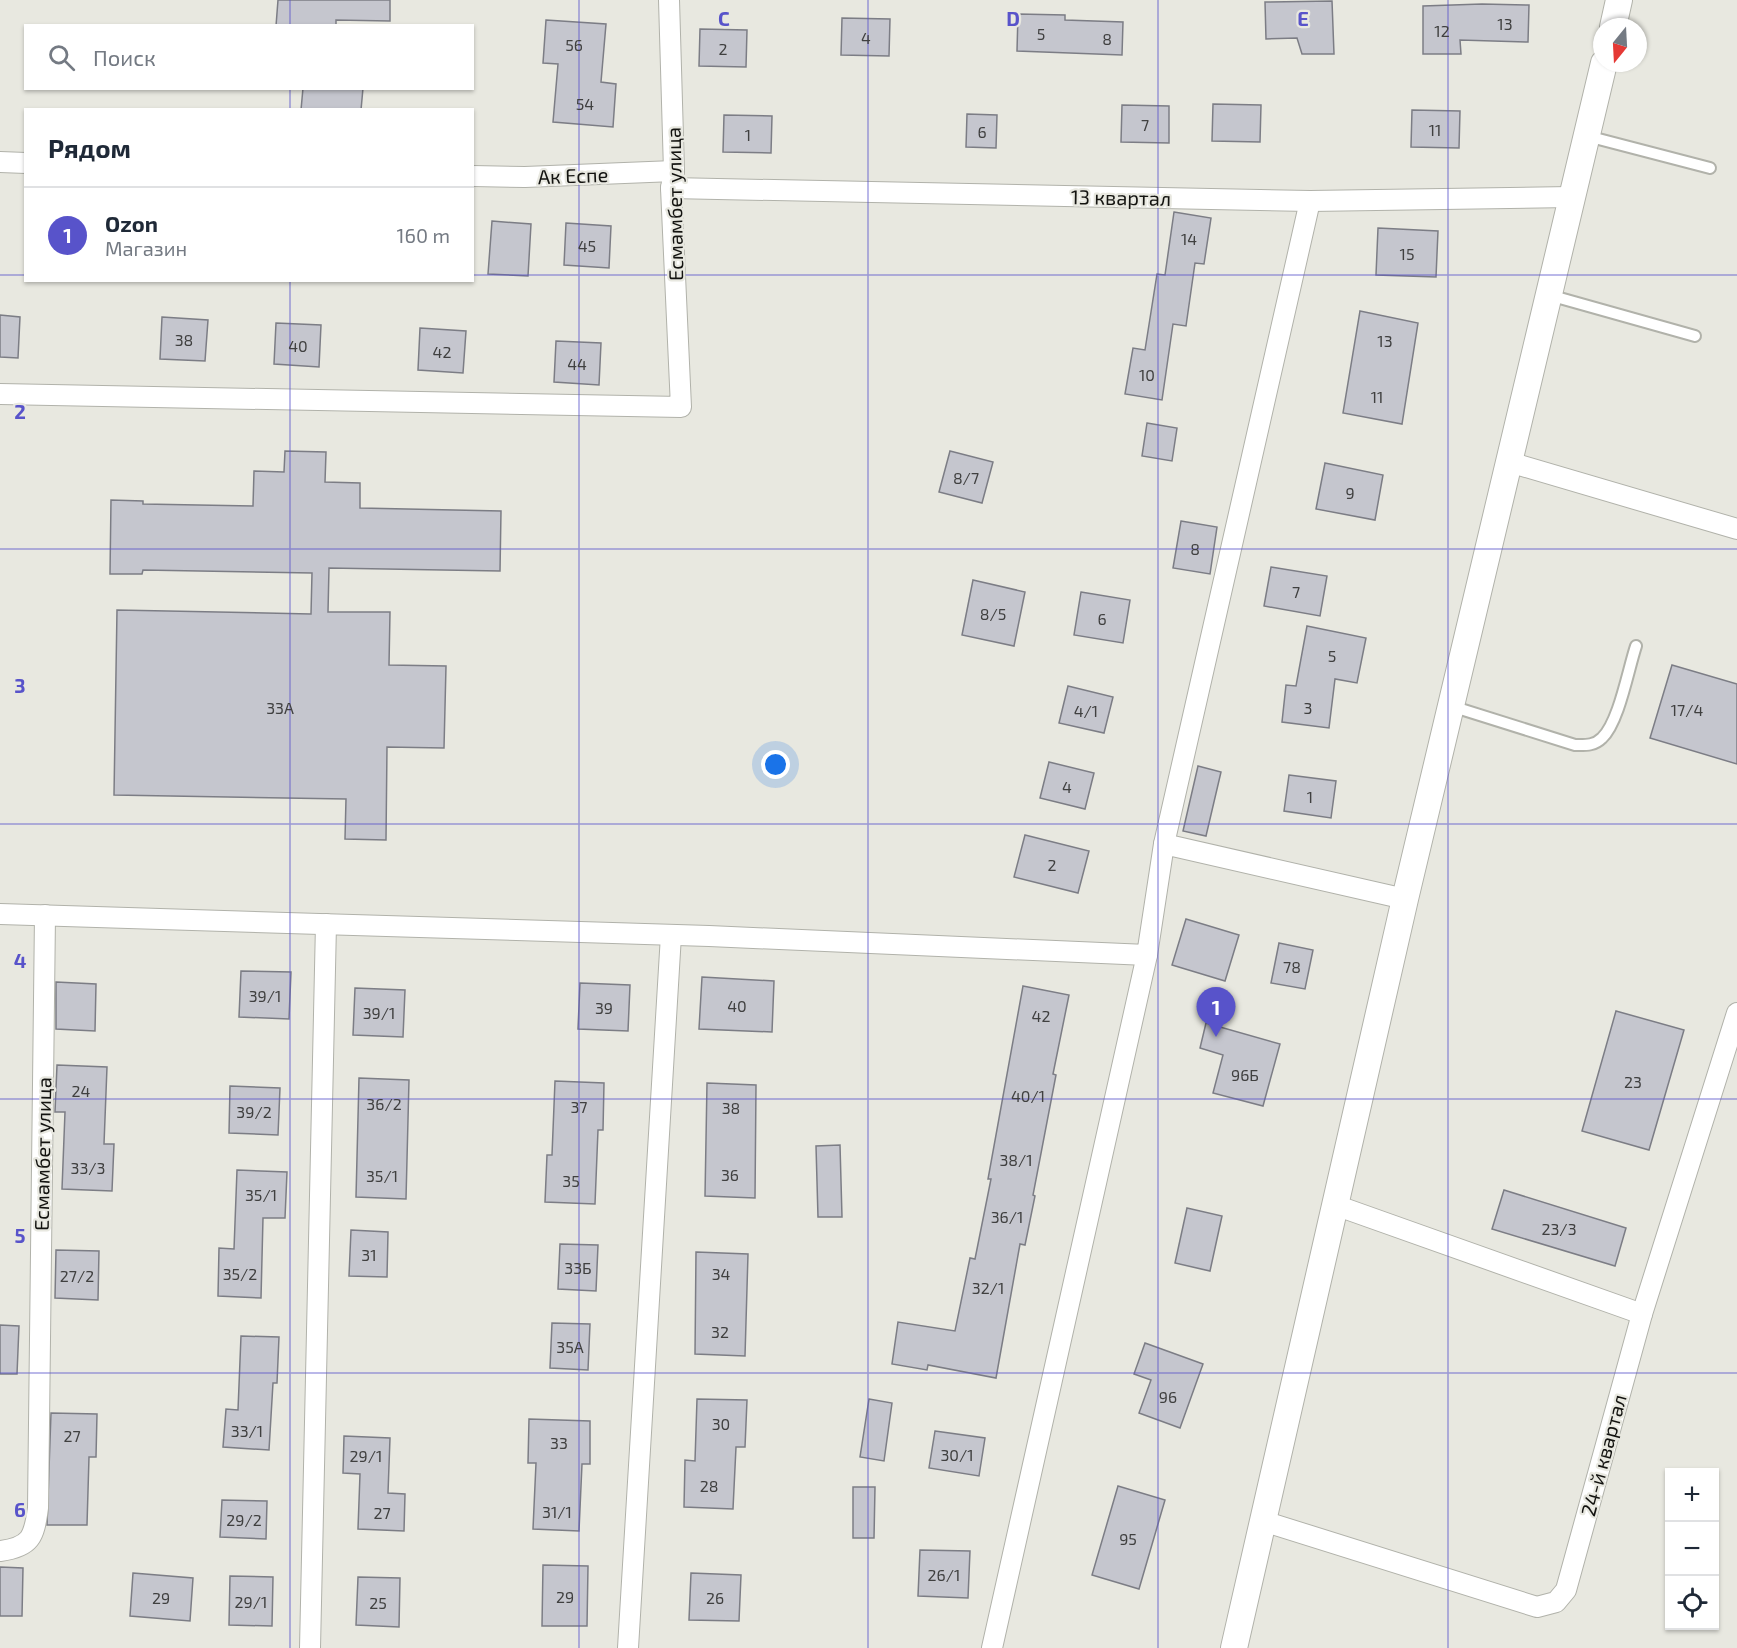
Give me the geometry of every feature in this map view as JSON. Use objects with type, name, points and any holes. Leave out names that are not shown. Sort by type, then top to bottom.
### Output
[{"type":"street","name":"Есмамбет улица","points":[[0,394],[681,407],[669,0]]},
{"type":"street","points":[[1615,18],[1619,0]]},
{"type":"street","points":[[1234,1648],[1405,899],[1602,72]]},
{"type":"street","points":[[0,162],[24,163]]},
{"type":"street","name":"Ак Еспе","points":[[474,176],[673,179]]},
{"type":"street","name":"13 квартал","points":[[673,179],[1310,201],[1571,197]]},
{"type":"street","points":[[992,1648],[1147,955],[1164,844],[1310,201]]},
{"type":"street","points":[[1509,462],[1737,529]]},
{"type":"street","points":[[1164,844],[1405,899]]},
{"type":"street","points":[[0,914],[671,935],[1147,955]]},
{"type":"street","name":"Есмамбет улица","points":[[0,1551],[17,1549],[28,1542],[35,1528],[38,1508],[45,915]]},
{"type":"street","points":[[310,1648],[326,924]]},
{"type":"street","points":[[627,1648],[671,935]]},
{"type":"street","name":"24-й квартал","points":[[1263,1521],[1537,1607],[1556,1602],[1566,1590],[1642,1314],[1737,1013]]},
{"type":"street","points":[[1335,1205],[1642,1314]]},
{"type":"lane","points":[[1586,136],[1710,168]]},
{"type":"lane","points":[[1549,295],[1695,336]]},
{"type":"lane","points":[[1451,706],[1575,745],[1590,745],[1601,740],[1611,728],[1636,646]]},
{"type":"building","points":[[278,0],[390,0],[390,21],[336,20],[336,24],[276,24]]},
{"type":"building","points":[[1332,1],[1334,54],[1302,54],[1297,38],[1266,39],[1265,2]]},
{"type":"building","points":[[1529,5],[1528,42],[1460,40],[1461,54],[1423,54],[1423,6]]},
{"type":"building","points":[[1018,14],[1065,15],[1065,20],[1123,22],[1122,55],[1017,51]]},
{"type":"building","points":[[842,18],[890,19],[889,56],[841,55]]},
{"type":"building","points":[[546,20],[606,24],[601,82],[616,84],[613,127],[553,122],[558,64],[543,63]]},
{"type":"building","points":[[700,29],[747,30],[746,67],[699,66]]},
{"type":"building","points":[[303,90],[363,90],[361,108],[301,108]]},
{"type":"building","points":[[1213,104],[1261,105],[1260,142],[1212,141]]},
{"type":"building","points":[[1122,105],[1169,106],[1169,143],[1121,142]]},
{"type":"building","points":[[1412,110],[1460,111],[1459,148],[1411,147]]},
{"type":"building","points":[[967,114],[997,115],[996,148],[966,147]]},
{"type":"building","points":[[724,115],[772,116],[771,153],[723,152]]},
{"type":"building","points":[[1174,212],[1211,218],[1204,264],[1195,263],[1186,326],[1173,324],[1162,400],[1125,394],[1133,348],[1145,350],[1157,274],[1165,275]]},
{"type":"building","points":[[492,221],[531,224],[528,276],[488,274]]},
{"type":"building","points":[[566,223],[611,226],[609,268],[564,265]]},
{"type":"building","points":[[1378,228],[1438,231],[1436,277],[1376,275]]},
{"type":"building","points":[[1360,311],[1418,323],[1402,424],[1343,413]]},
{"type":"building","points":[[0,315],[20,317],[18,358],[0,357]]},
{"type":"building","points":[[162,317],[208,320],[205,361],[160,359]]},
{"type":"building","points":[[276,323],[321,325],[319,367],[274,364]]},
{"type":"building","points":[[420,328],[466,331],[463,373],[418,370]]},
{"type":"building","points":[[556,341],[601,343],[599,385],[554,382]]},
{"type":"building","points":[[1147,423],[1177,428],[1172,461],[1142,456]]},
{"type":"building","points":[[285,451],[326,452],[325,482],[360,483],[360,508],[501,511],[500,571],[329,568],[328,612],[390,612],[389,665],[446,666],[444,748],[387,747],[386,840],[345,839],[346,799],[114,795],[117,610],[311,614],[312,573],[143,570],[142,574],[110,574],[111,500],[143,501],[143,504],[253,506],[254,471],[284,472]]},
{"type":"building","points":[[950,451],[993,462],[982,503],[939,492]]},
{"type":"building","points":[[1325,463],[1383,475],[1375,520],[1316,509]]},
{"type":"building","points":[[1181,521],[1217,527],[1210,574],[1173,568]]},
{"type":"building","points":[[1271,567],[1327,576],[1320,616],[1264,606]]},
{"type":"building","points":[[973,580],[1025,592],[1014,646],[962,635]]},
{"type":"building","points":[[1081,592],[1130,600],[1123,643],[1074,635]]},
{"type":"building","points":[[1307,626],[1366,638],[1357,683],[1335,679],[1329,728],[1282,722],[1286,685],[1296,686]]},
{"type":"building","points":[[1672,665],[1737,684],[1737,764],[1650,738]]},
{"type":"building","points":[[1068,686],[1113,697],[1104,733],[1059,723]]},
{"type":"building","points":[[1049,762],[1094,773],[1085,809],[1040,798]]},
{"type":"building","points":[[1198,766],[1221,772],[1206,836],[1183,831]]},
{"type":"building","points":[[1289,775],[1336,781],[1331,818],[1284,811]]},
{"type":"building","points":[[1025,835],[1089,851],[1078,893],[1014,877]]},
{"type":"building","points":[[1186,919],[1239,935],[1225,981],[1172,965]]},
{"type":"building","points":[[1279,943],[1313,950],[1305,989],[1271,983]]},
{"type":"building","points":[[241,971],[291,972],[289,1019],[239,1017]]},
{"type":"building","points":[[702,977],[774,981],[772,1032],[699,1029]]},
{"type":"building","points":[[56,982],[96,984],[95,1031],[56,1029]]},
{"type":"building","points":[[580,983],[630,985],[628,1031],[578,1029]]},
{"type":"building","points":[[1023,986],[1069,995],[1053,1074],[1056,1075],[1033,1195],[1035,1196],[1025,1245],[1020,1244],[996,1378],[928,1365],[927,1370],[892,1364],[898,1322],[955,1331],[970,1258],[975,1259],[991,1179],[988,1179]]},
{"type":"building","points":[[355,988],[405,990],[403,1037],[353,1035]]},
{"type":"building","points":[[1616,1011],[1684,1030],[1649,1150],[1582,1131]]},
{"type":"building","points":[[1206,1023],[1280,1044],[1263,1106],[1213,1093],[1223,1055],[1200,1048]]},
{"type":"building","points":[[57,1065],[107,1067],[104,1144],[114,1144],[112,1191],[62,1189],[65,1112],[55,1112]]},
{"type":"building","points":[[359,1078],[409,1080],[406,1199],[356,1197]]},
{"type":"building","points":[[555,1081],[604,1083],[603,1130],[598,1130],[595,1204],[545,1202],[547,1155],[552,1155]]},
{"type":"building","points":[[707,1083],[756,1085],[755,1198],[705,1196]]},
{"type":"building","points":[[230,1086],[280,1088],[278,1135],[229,1133]]},
{"type":"building","points":[[840,1145],[842,1217],[818,1217],[816,1146]]},
{"type":"building","points":[[237,1170],[287,1172],[285,1218],[263,1218],[261,1298],[218,1296],[219,1248],[234,1249]]},
{"type":"building","points":[[1504,1190],[1626,1228],[1615,1266],[1492,1229]]},
{"type":"building","points":[[1187,1208],[1222,1216],[1210,1271],[1175,1263]]},
{"type":"building","points":[[351,1230],[388,1232],[387,1277],[349,1276]]},
{"type":"building","points":[[560,1244],[598,1245],[596,1291],[558,1289]]},
{"type":"building","points":[[56,1250],[99,1251],[98,1300],[55,1298]]},
{"type":"building","points":[[696,1252],[748,1254],[745,1356],[695,1354]]},
{"type":"building","points":[[552,1323],[590,1324],[588,1370],[550,1368]]},
{"type":"building","points":[[0,1325],[19,1326],[17,1374],[0,1374]]},
{"type":"building","points":[[241,1336],[279,1337],[277,1383],[273,1383],[269,1450],[223,1447],[226,1409],[238,1410]]},
{"type":"building","points":[[1145,1343],[1203,1364],[1180,1428],[1139,1413],[1151,1380],[1134,1374]]},
{"type":"building","points":[[697,1399],[747,1400],[745,1447],[736,1447],[733,1509],[684,1507],[685,1460],[695,1461]]},
{"type":"building","points":[[869,1399],[892,1403],[884,1461],[860,1457]]},
{"type":"building","points":[[51,1413],[97,1414],[96,1457],[89,1457],[87,1525],[47,1525]]},
{"type":"building","points":[[529,1419],[590,1421],[590,1464],[582,1464],[579,1531],[533,1529],[536,1463],[528,1463]]},
{"type":"building","points":[[935,1431],[985,1438],[979,1476],[929,1468]]},
{"type":"building","points":[[344,1436],[390,1438],[388,1493],[405,1494],[404,1531],[358,1529],[360,1474],[343,1473]]},
{"type":"building","points":[[1118,1486],[1165,1500],[1139,1589],[1092,1575]]},
{"type":"building","points":[[853,1487],[875,1487],[874,1538],[853,1538]]},
{"type":"building","points":[[222,1500],[267,1501],[266,1539],[220,1537]]},
{"type":"building","points":[[920,1550],[970,1551],[968,1598],[918,1596]]},
{"type":"building","points":[[543,1565],[588,1566],[587,1626],[542,1626]]},
{"type":"building","points":[[0,1567],[23,1568],[22,1616],[0,1616]]},
{"type":"building","points":[[133,1573],[193,1578],[190,1621],[130,1616]]},
{"type":"building","points":[[691,1573],[741,1575],[739,1621],[689,1620]]},
{"type":"building","points":[[230,1576],[273,1577],[272,1626],[229,1625]]},
{"type":"building","points":[[358,1577],[400,1578],[399,1627],[356,1625]]},
{"type":"place","name":"Ozon","points":[[1216,1037]]}]
